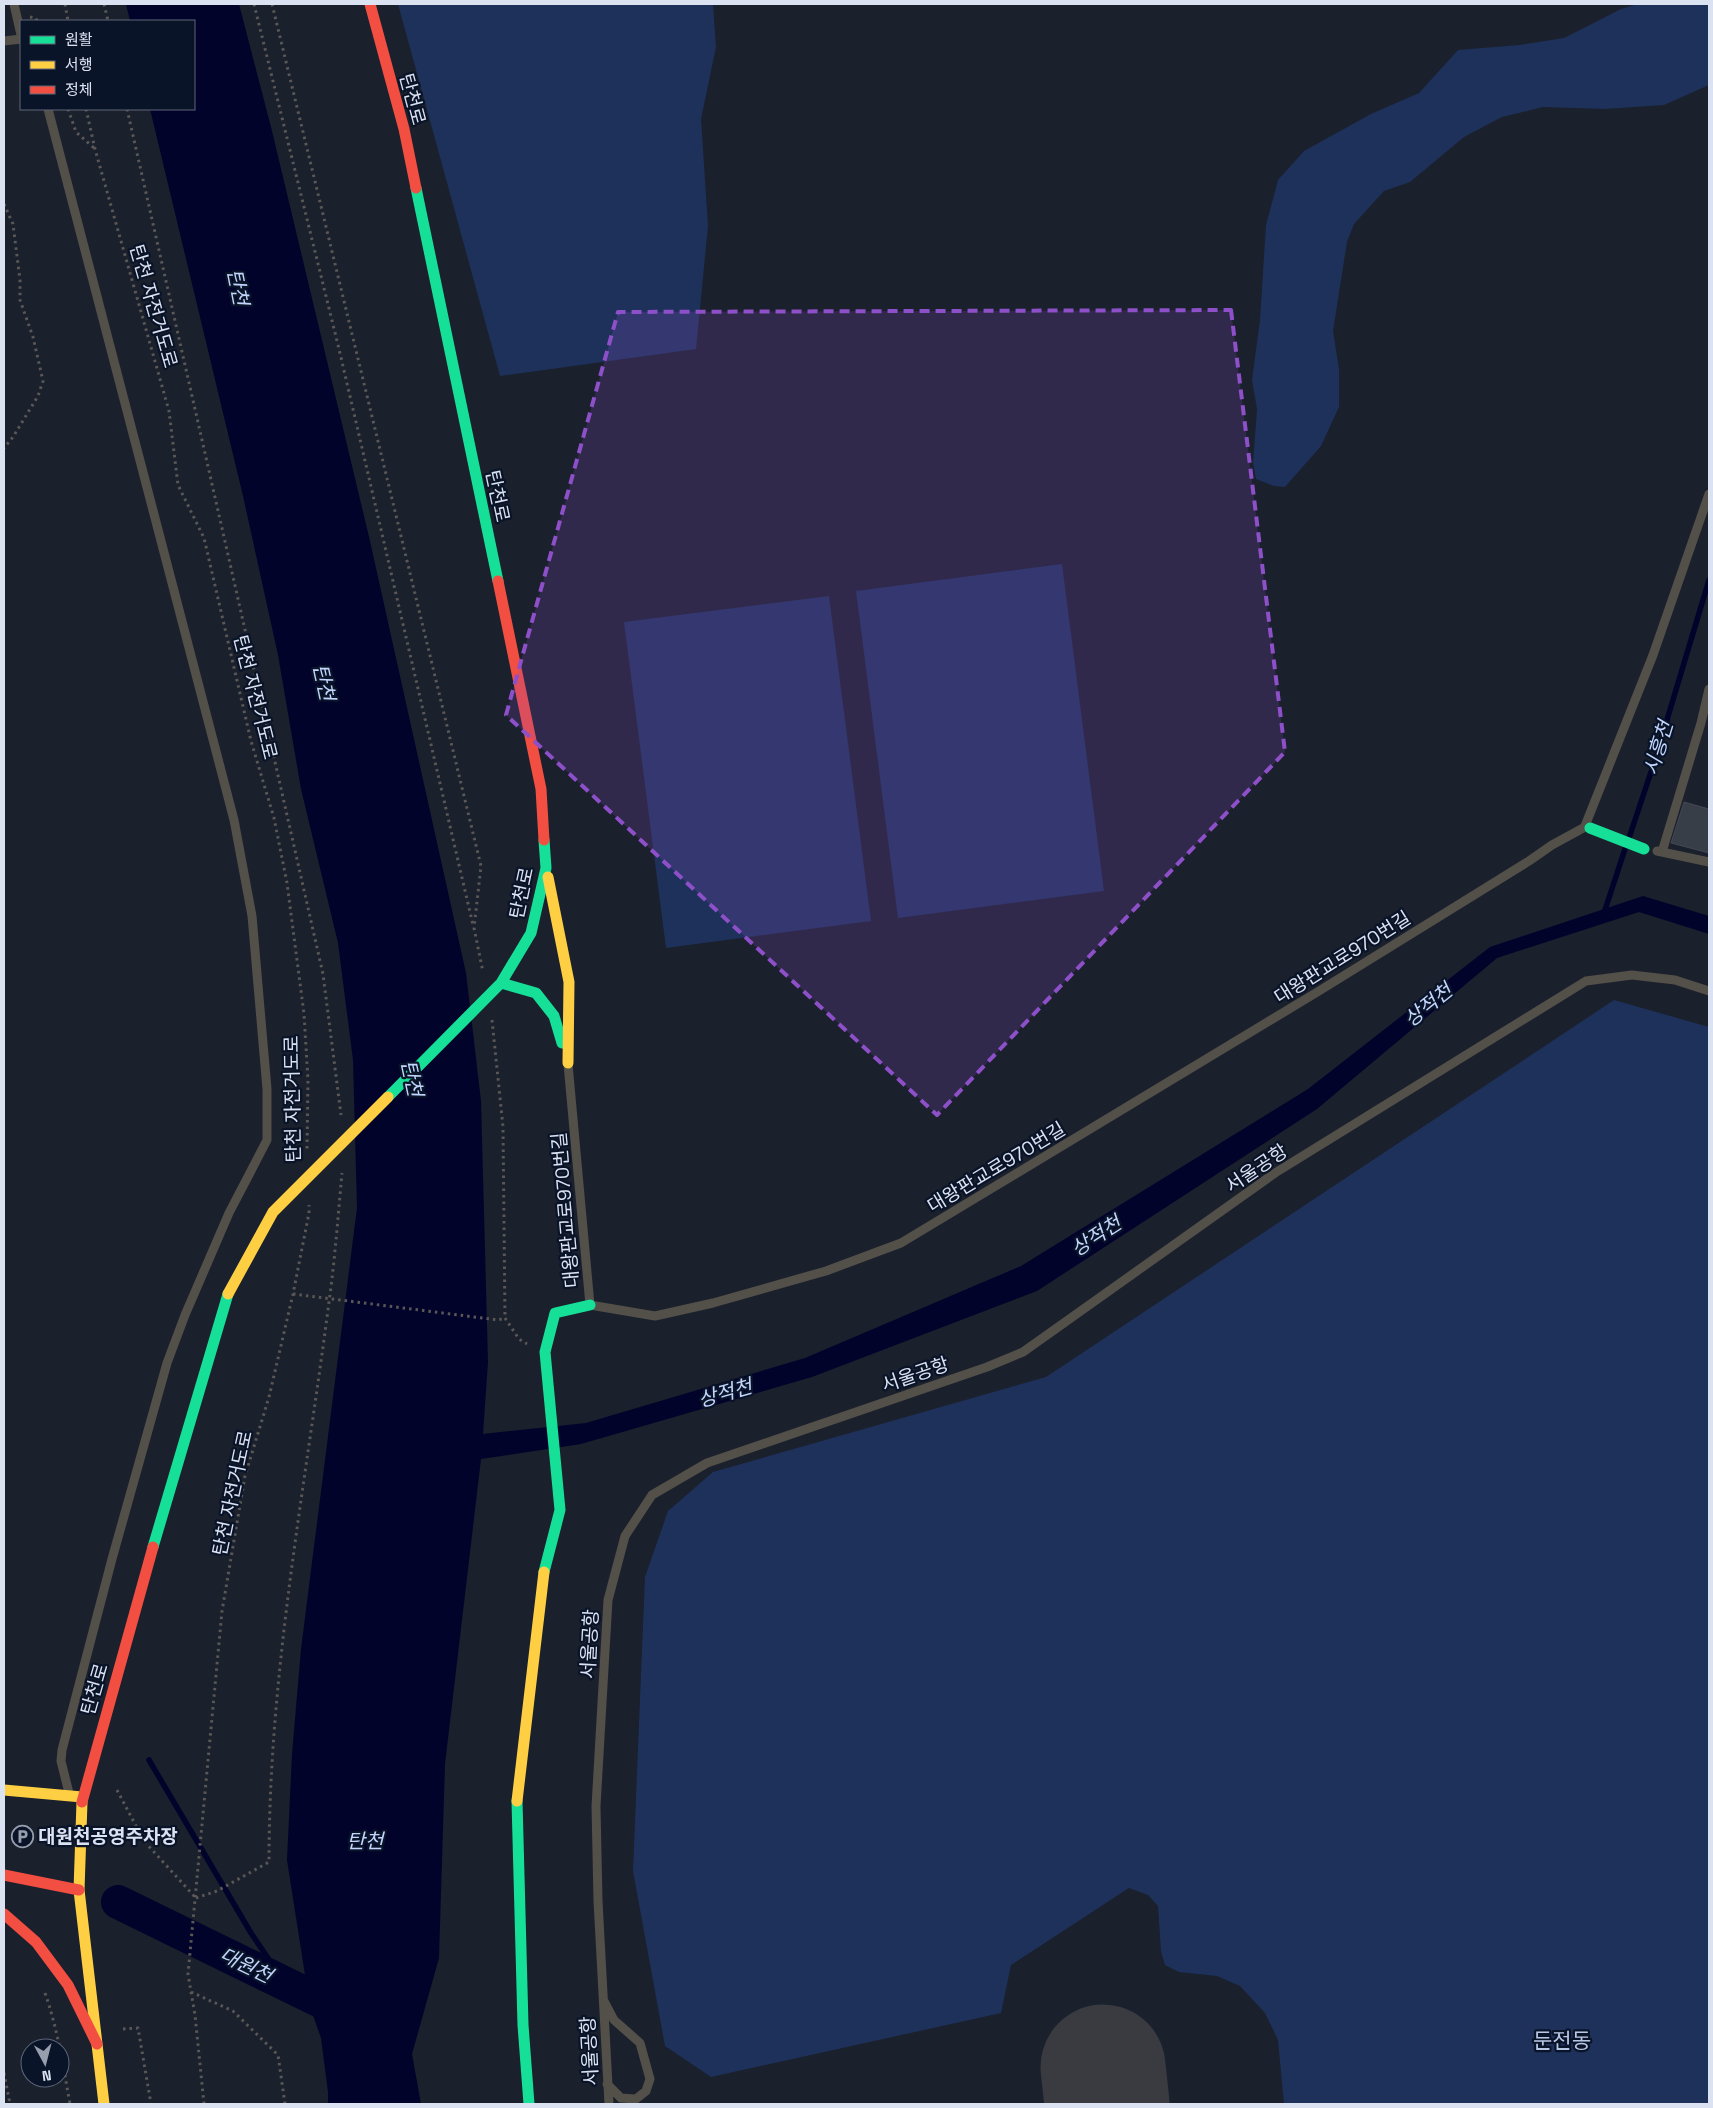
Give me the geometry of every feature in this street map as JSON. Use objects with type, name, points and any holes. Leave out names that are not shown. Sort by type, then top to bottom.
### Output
[{"type":"main road","name":"탄천로","points":[[104,2104],[79,1890],[76,1797],[226,1295],[273,1212],[499,986],[531,933],[546,868],[541,789],[404,129],[370,4]]},
{"type":"main road","points":[[1588,827],[1644,849]]},
{"type":"main road","points":[[546,868],[569,982],[568,1063]]},
{"type":"main road","points":[[499,986],[536,993],[554,1016],[568,1063]]},
{"type":"main road","points":[[529,2104],[523,2025],[516,1810],[544,1571],[560,1510],[546,1352],[555,1313],[590,1304]]},
{"type":"main road","points":[[4,1790],[76,1797]]},
{"type":"main road","points":[[4,1875],[79,1890]]},
{"type":"main road","points":[[4,1914],[36,1942],[68,1985],[97,2044]]},
{"type":"lane","points":[[14,4],[20,31]]},
{"type":"lane","points":[[4,41],[20,39]]},
{"type":"lane","points":[[48,110],[234,820],[252,916],[267,1089],[267,1140],[229,1213],[184,1315],[167,1363],[115,1550],[61,1761],[76,1797]]},
{"type":"lane","points":[[1588,827],[1653,655],[1709,494]]},
{"type":"lane","points":[[1662,852],[1701,723],[1709,688]]},
{"type":"lane","name":"대왕판교로970번길","points":[[568,1063],[590,1304],[655,1316],[713,1303],[826,1271],[901,1243],[1319,991],[1552,845],[1588,827]]},
{"type":"lane","points":[[1644,849],[1709,862]]},
{"type":"lane","name":"서울공항","points":[[609,2104],[598,1900],[596,1806],[608,1600],[625,1536],[652,1495],[707,1462],[987,1367],[1023,1352],[1275,1173],[1586,981],[1632,974],[1675,980],[1709,991]]},
{"type":"lane","points":[[603,1999],[614,2020],[640,2043],[650,2079],[646,2091],[636,2099],[622,2098],[608,2084]]},
{"type":"path","points":[[65,4],[68,20]]},
{"type":"path","points":[[104,4],[108,20]]},
{"type":"path","points":[[254,4],[339,349],[484,975]]},
{"type":"path","points":[[272,4],[481,866],[474,928]]},
{"type":"path","points":[[68,110],[76,132],[95,149]]},
{"type":"path","name":"탄천 자전거도로","points":[[86,110],[95,149],[169,411],[178,484],[204,538],[251,741],[274,818],[287,883],[304,1014],[308,1080],[307,1157]]},
{"type":"path","points":[[4,204],[13,224],[20,280],[20,300],[33,337],[43,381],[38,396],[13,437],[4,448]]},
{"type":"path","points":[[492,1013],[503,1127],[505,1318],[519,1339],[546,1352]]},
{"type":"path","name":"탄천 자전거도로","points":[[204,2104],[188,1974],[222,1611],[245,1476],[269,1397],[293,1294],[309,1213],[309,1204]]},
{"type":"path","points":[[293,1294],[498,1320],[505,1318]]},
{"type":"path","points":[[118,1790],[144,1841],[196,1898],[217,1892],[234,1882]]},
{"type":"path","points":[[44,1991],[54,2018],[61,2048],[70,2104]]},
{"type":"path","points":[[191,1992],[233,2011],[278,2055],[286,2104]]},
{"type":"path","points":[[123,2029],[138,2028],[152,2104]]},
{"type":"path","points":[[4,2073],[10,2104]]},
{"type":"highlighted area","points":[[1231,310],[1285,752],[937,1115],[506,715],[618,312]]},
{"type":"shaded area","points":[[398,4],[713,4],[716,47],[701,119],[708,226],[696,349],[500,376]]},
{"type":"shaded area","points":[[1638,4],[1709,4],[1709,85],[1664,105],[1605,109],[1543,107],[1502,117],[1464,137],[1410,182],[1384,191],[1354,224],[1347,242],[1333,331],[1339,369],[1339,407],[1321,446],[1285,487],[1274,486],[1256,479],[1253,463],[1257,409],[1252,380],[1260,320],[1266,225],[1278,180],[1304,151],[1371,114],[1419,93],[1458,50],[1519,45],[1564,38],[1621,9]]},
{"type":"shaded area","points":[[1062,564],[1104,891],[898,918],[856,591]]},
{"type":"shaded area","points":[[829,596],[871,921],[666,948],[624,622]]},
{"type":"shaded area","points":[[1614,1000],[1709,1027],[1709,2104],[1284,2104],[1278,2040],[1265,2013],[1240,1986],[1217,1976],[1179,1972],[1165,1965],[1161,1951],[1158,1906],[1148,1895],[1129,1888],[1011,1965],[1001,2013],[711,2077],[665,2046],[633,1871],[645,1577],[668,1511],[713,1472],[1046,1377]]},
{"type":"water","name":"탄천","points":[[126,4],[239,4],[272,131],[370,541],[466,973],[481,1101],[488,1362],[483,1434],[586,1423],[805,1358],[1021,1266],[1308,1089],[1490,947],[1643,896],[1709,916],[1709,934],[1639,912],[1497,958],[1317,1109],[1037,1291],[812,1377],[581,1444],[481,1459],[445,1764],[439,1958],[412,2054],[421,2104],[328,2104],[321,2038],[310,2007],[287,1860],[292,1754],[301,1649],[357,1208],[353,1060],[338,943],[301,789],[278,655],[243,496],[150,110],[195,110],[195,20],[130,20]]},
{"type":"building","points":[[1684,802],[1709,809],[1709,853],[1671,843]]},
{"type":"waterway","name":"시흥천","points":[[1629,838],[1654,763],[1709,580]]},
{"type":"waterway","name":"시흥천","points":[[1603,916],[1626,846]]},
{"type":"waterway","points":[[149,1760],[251,1933],[284,1982]]},
{"type":"waterway","name":"대원천","points":[[118,1902],[341,2011],[347,2018]]},
{"type":"runway","points":[[1103,2067],[1107,2104]]},
{"type":"traffic: fast","points":[[416,188],[498,581]]},
{"type":"traffic: fast","points":[[1590,828],[1644,849]]},
{"type":"traffic: fast","points":[[388,1097],[501,983],[531,933],[546,868],[544,840]]},
{"type":"traffic: fast","points":[[501,983],[536,993],[554,1016],[562,1043]]},
{"type":"traffic: fast","points":[[153,1547],[228,1294]]},
{"type":"traffic: fast","points":[[544,1572],[560,1510],[545,1352],[555,1313],[590,1305]]},
{"type":"traffic: fast","points":[[517,1801],[523,2025],[529,2104]]},
{"type":"traffic: slow","points":[[548,877],[569,982],[568,1063]]},
{"type":"traffic: slow","points":[[228,1294],[273,1212],[388,1097]]},
{"type":"traffic: slow","points":[[517,1801],[544,1572]]},
{"type":"traffic: slow","points":[[4,1790],[82,1797]]},
{"type":"traffic: slow","points":[[82,1802],[79,1890],[104,2104]]},
{"type":"traffic: jam","points":[[370,4],[404,129],[416,188]]},
{"type":"traffic: jam","points":[[498,581],[541,789],[544,840]]},
{"type":"traffic: jam","points":[[82,1802],[153,1547]]},
{"type":"traffic: jam","points":[[4,1875],[79,1890]]},
{"type":"traffic: jam","points":[[4,1914],[36,1942],[68,1985],[97,2044]]},
{"type":"place","name":"대원천공영주차장","points":[[22,1836]]},
{"type":"district","name":"둔전동","points":[[1562,2041]]},
{"type":"water label","name":"상적천","points":[[1428,1005]]},
{"type":"water label","name":"상적천","points":[[1096,1236]]},
{"type":"water label","name":"상적천","points":[[725,1393]]}]
